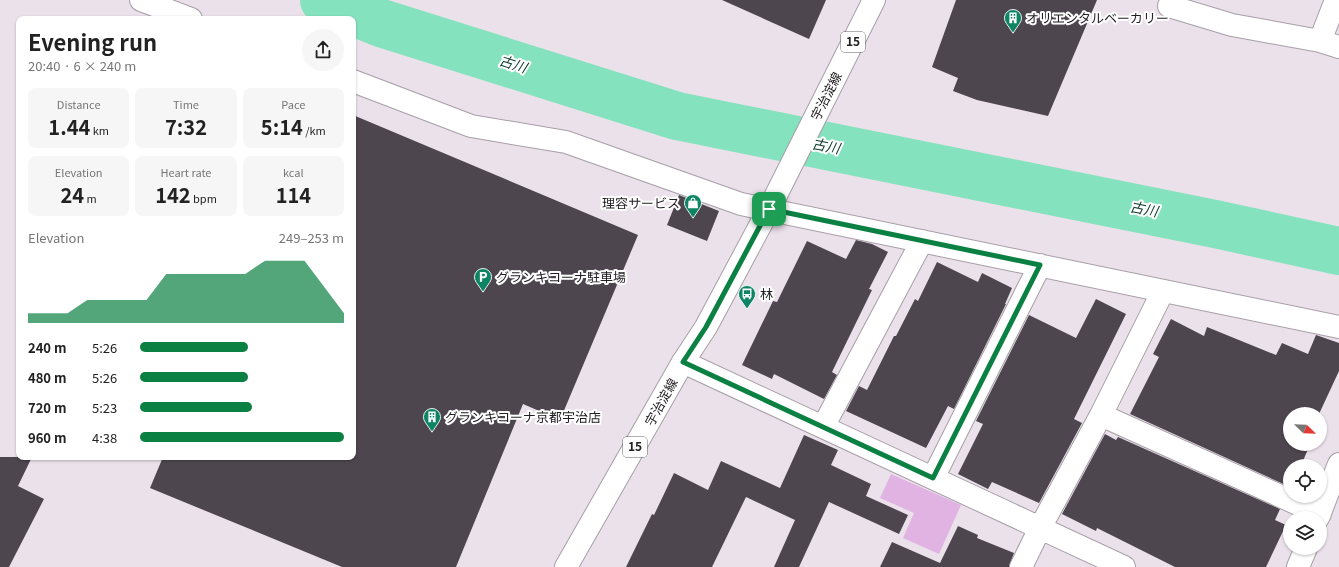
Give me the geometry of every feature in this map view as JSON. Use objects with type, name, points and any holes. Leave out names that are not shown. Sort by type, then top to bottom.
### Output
[{"type":"street","points":[[142,0],[183,16]]},
{"type":"street","name":"宇治淀線","points":[[571,561],[683,362],[706,327],[773,201],[874,0]]},
{"type":"street","points":[[1169,6],[1232,25],[1330,44],[1336,0]]},
{"type":"street","points":[[356,82],[471,126],[566,142],[741,204],[773,201],[922,241],[1339,327]]},
{"type":"street","points":[[823,427],[922,241]]},
{"type":"street","points":[[933,478],[1040,265]]},
{"type":"street","points":[[1021,567],[1040,528],[1101,415],[1163,291]]},
{"type":"street","points":[[683,362],[1124,567]]},
{"type":"street","points":[[1101,415],[1308,511]]},
{"type":"street","points":[[1321,511],[1339,464]]},
{"type":"street","points":[[1298,567],[1303,555]]},
{"type":"shaded area","points":[[891,474],[961,505],[939,554],[903,538],[914,513],[880,498]]},
{"type":"building","points":[[722,0],[826,0],[809,39]]},
{"type":"building","name":"オリエンタルベーカリー","points":[[956,0],[1097,0],[1048,116],[977,100],[953,91],[958,78],[932,67]]},
{"type":"building","points":[[356,116],[638,235],[560,420],[523,404],[456,567],[342,567],[150,488],[162,460],[356,460]]},
{"type":"building","name":"理容サービス","points":[[679,195],[719,211],[707,241],[667,225]]},
{"type":"building","points":[[856,240],[872,244],[888,252],[869,289],[872,290],[832,372],[837,375],[824,399],[774,374],[772,379],[742,365],[773,301],[777,302],[807,241],[846,259]]},
{"type":"building","points":[[937,262],[978,282],[982,273],[1012,288],[1006,304],[954,409],[948,406],[926,448],[846,411],[859,386],[867,390],[894,336],[896,336],[915,299],[918,301]]},
{"type":"building","points":[[1096,299],[1126,314],[1074,419],[1082,423],[1039,503],[992,482],[988,489],[958,474],[983,424],[976,421],[1029,315],[1076,338]]},
{"type":"building","points":[[1171,319],[1204,336],[1207,327],[1276,355],[1282,343],[1308,354],[1316,335],[1339,343],[1339,371],[1322,407],[1283,407],[1283,451],[1307,451],[1304,459],[1283,459],[1283,484],[1130,414],[1159,357],[1153,354]]},
{"type":"building","points":[[1105,434],[1116,440],[1118,437],[1280,509],[1275,520],[1283,524],[1283,531],[1266,567],[1175,567],[1097,528],[1096,531],[1062,514]]},
{"type":"building","points":[[804,435],[838,450],[831,465],[871,484],[866,496],[908,515],[899,534],[829,502],[799,567],[774,567],[795,520],[746,497],[712,567],[626,567],[652,514],[654,515],[674,473],[708,490],[721,461],[780,488]]},
{"type":"building","points":[[0,457],[16,457],[16,460],[31,460],[18,486],[44,499],[9,567],[0,567]]},
{"type":"building","points":[[958,526],[978,535],[977,538],[1014,553],[1009,567],[880,567],[892,542],[940,563]]},
{"type":"waterway","name":"古川","points":[[324,0],[381,23],[677,116],[1215,224],[1339,251]]},
{"type":"place","name":"オリエンタルベーカリー","points":[[1013,33]]},
{"type":"place","name":"理容サービス","points":[[693,218]]},
{"type":"place","name":"グランキコーナ駐車場","points":[[483,292]]},
{"type":"place","name":"林","points":[[747,309]]},
{"type":"place","name":"グランキコーナ京都宇治店","points":[[432,432]]},
{"type":"route","points":[[769,209],[1040,265],[933,478],[683,362],[706,327],[769,209]]}]
